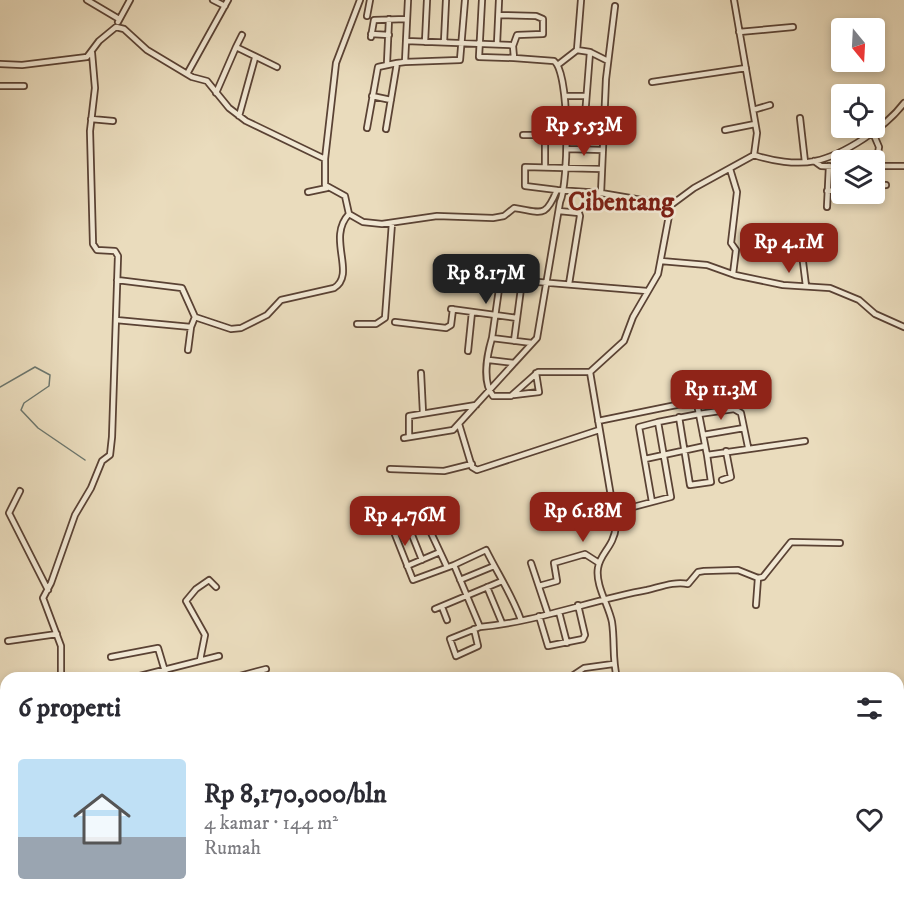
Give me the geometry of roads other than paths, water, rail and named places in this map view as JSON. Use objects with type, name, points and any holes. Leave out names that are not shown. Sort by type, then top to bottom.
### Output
[{"type":"street","points":[[87,0],[119,19]]},
{"type":"street","points":[[0,64],[30,64],[87,57],[99,41],[116,27],[130,0]]},
{"type":"street","points":[[213,0],[225,6]]},
{"type":"street","points":[[187,74],[228,0]]},
{"type":"street","points":[[327,188],[324,182],[325,159],[336,63],[360,0]]},
{"type":"street","points":[[367,16],[370,0]]},
{"type":"street","points":[[405,62],[406,0]]},
{"type":"street","points":[[425,42],[427,0]]},
{"type":"street","points":[[444,42],[446,0]]},
{"type":"street","points":[[367,128],[378,67],[387,63],[459,62],[465,0]]},
{"type":"street","points":[[476,405],[423,412],[408,417],[406,438],[451,431],[459,424],[532,344],[539,334],[559,211],[565,191],[567,148],[565,96],[559,64],[553,60],[480,58],[482,0]]},
{"type":"street","points":[[497,44],[499,0]]},
{"type":"street","points":[[577,50],[581,0]]},
{"type":"street","points":[[734,0],[755,124],[757,143],[754,155]]},
{"type":"street","points":[[601,193],[608,61],[615,6]]},
{"type":"street","points":[[499,15],[542,17],[543,19],[543,34],[517,35],[513,46],[514,58]]},
{"type":"street","points":[[387,63],[389,19]]},
{"type":"street","points":[[389,35],[371,35],[373,20],[407,19]]},
{"type":"street","points":[[116,27],[124,28],[147,50],[187,74],[207,81],[239,116],[325,159]]},
{"type":"street","points":[[739,32],[793,27]]},
{"type":"street","points":[[216,93],[242,35]]},
{"type":"street","points":[[406,41],[513,46]]},
{"type":"street","points":[[236,47],[277,67]]},
{"type":"street","points":[[559,64],[577,50],[590,52],[608,61]]},
{"type":"street","points":[[584,129],[590,52]]},
{"type":"street","points":[[61,672],[62,654],[57,634],[43,603],[75,515],[91,488],[102,461],[111,450],[117,254],[98,250],[93,244],[91,119],[95,88],[92,53]]},
{"type":"street","points":[[239,116],[246,99],[255,58]]},
{"type":"street","points":[[386,129],[397,63]]},
{"type":"street","points":[[652,82],[746,68]]},
{"type":"street","points":[[0,86],[24,86]]},
{"type":"street","points":[[372,96],[391,100]]},
{"type":"street","points":[[565,96],[586,96]]},
{"type":"street","points":[[885,121],[904,103]]},
{"type":"street","points":[[753,110],[770,105]]},
{"type":"street","points":[[800,118],[805,162]]},
{"type":"street","points":[[91,119],[113,121]]},
{"type":"street","points":[[725,130],[755,124]]},
{"type":"street","points":[[523,135],[603,129]]},
{"type":"street","points":[[545,135],[545,167]]},
{"type":"street","points":[[615,672],[612,622],[597,574],[599,563],[614,541],[614,512],[590,372],[594,366],[621,345],[647,291],[658,274],[671,205],[694,188],[754,155],[805,162],[814,161],[834,155],[864,138]]},
{"type":"street","points":[[567,148],[603,150]]},
{"type":"street","points":[[814,161],[820,165],[829,166],[827,207]]},
{"type":"street","points":[[885,166],[904,166]]},
{"type":"street","points":[[602,169],[525,167],[525,186],[601,193],[671,205]]},
{"type":"street","points":[[730,169],[737,192],[730,243],[736,250],[733,274]]},
{"type":"street","points":[[195,317],[231,329],[241,328],[267,315],[281,300],[336,287],[343,276],[339,248],[341,226],[349,214],[345,196],[327,188],[308,192]]},
{"type":"street","points":[[349,214],[363,222],[392,224],[437,216],[493,218],[504,216],[514,208],[543,213],[548,210],[557,190]]},
{"type":"street","points":[[827,191],[831,191]]},
{"type":"street","points":[[559,211],[580,215],[570,284]]},
{"type":"street","points":[[357,324],[376,324],[385,318],[392,224]]},
{"type":"street","points":[[799,230],[806,286]]},
{"type":"street","points":[[661,261],[707,265],[733,274],[783,285],[843,292],[859,300],[875,314],[904,327]]},
{"type":"street","points":[[536,373],[539,392],[497,398],[489,391],[487,381],[495,315],[500,282],[504,279],[647,291]]},
{"type":"street","points":[[117,280],[182,288],[195,317],[191,327],[188,350]]},
{"type":"street","points":[[514,341],[522,281]]},
{"type":"street","points":[[395,322],[446,328],[451,325],[451,309],[517,318]]},
{"type":"street","points":[[468,351],[472,312]]},
{"type":"street","points":[[116,320],[191,327]]},
{"type":"street","points":[[492,338],[532,344]]},
{"type":"street","points":[[489,360],[514,363]]},
{"type":"street","points":[[513,395],[536,373],[590,372]]},
{"type":"street","points":[[421,373],[423,412]]},
{"type":"street","points":[[598,421],[691,402],[697,405],[711,482],[692,486],[679,417]]},
{"type":"street","points":[[652,502],[639,427],[679,417],[738,410],[748,447]]},
{"type":"street","points":[[614,512],[667,499],[672,495],[658,422]]},
{"type":"street","points":[[459,424],[475,470],[599,430]]},
{"type":"street","points":[[703,435],[744,428]]},
{"type":"street","points":[[706,455],[748,447],[805,441]]},
{"type":"street","points":[[645,459],[705,446]]},
{"type":"street","points":[[722,480],[729,479],[731,475],[726,451]]},
{"type":"street","points":[[390,469],[444,471],[472,464]]},
{"type":"street","points":[[20,491],[9,513],[48,590]]},
{"type":"street","points":[[447,567],[425,520],[408,525],[393,534],[410,576],[415,581],[454,565],[485,550],[502,581],[508,585],[521,620]]},
{"type":"street","points":[[408,525],[422,560]]},
{"type":"street","points":[[474,629],[478,646],[456,656],[450,640],[474,629],[480,627],[559,612],[605,598],[675,584],[687,585],[698,572],[712,569],[738,570],[758,578],[768,573],[791,542],[840,543]]},
{"type":"street","points":[[407,566],[440,552]]},
{"type":"street","points":[[539,586],[557,580],[554,563],[585,554],[599,563]]},
{"type":"street","points":[[531,562],[548,614]]},
{"type":"street","points":[[454,565],[480,627]]},
{"type":"street","points":[[460,580],[494,566]]},
{"type":"street","points":[[756,605],[758,578]]},
{"type":"street","points":[[200,660],[205,635],[186,601],[196,589],[209,580],[216,587]]},
{"type":"street","points":[[435,609],[502,581]]},
{"type":"street","points":[[487,587],[502,623]]},
{"type":"street","points":[[539,616],[548,646],[583,639],[585,636],[578,605]]},
{"type":"street","points":[[442,607],[447,620]]},
{"type":"street","points":[[559,612],[567,643]]},
{"type":"street","points":[[8,641],[57,634]]},
{"type":"street","points":[[111,657],[156,647],[160,650],[165,670]]},
{"type":"street","points":[[157,672],[219,656]]},
{"type":"street","points":[[578,672],[584,668],[613,664]]},
{"type":"street","points":[[255,672],[267,669]]},
{"type":"street","points":[[231,906],[237,906]]},
{"type":"waterway","points":[[0,387],[35,367],[50,375],[49,386],[24,403],[21,410],[38,428],[85,460]]},
{"type":"district","name":"Cibentang","points":[[621,201]]}]
